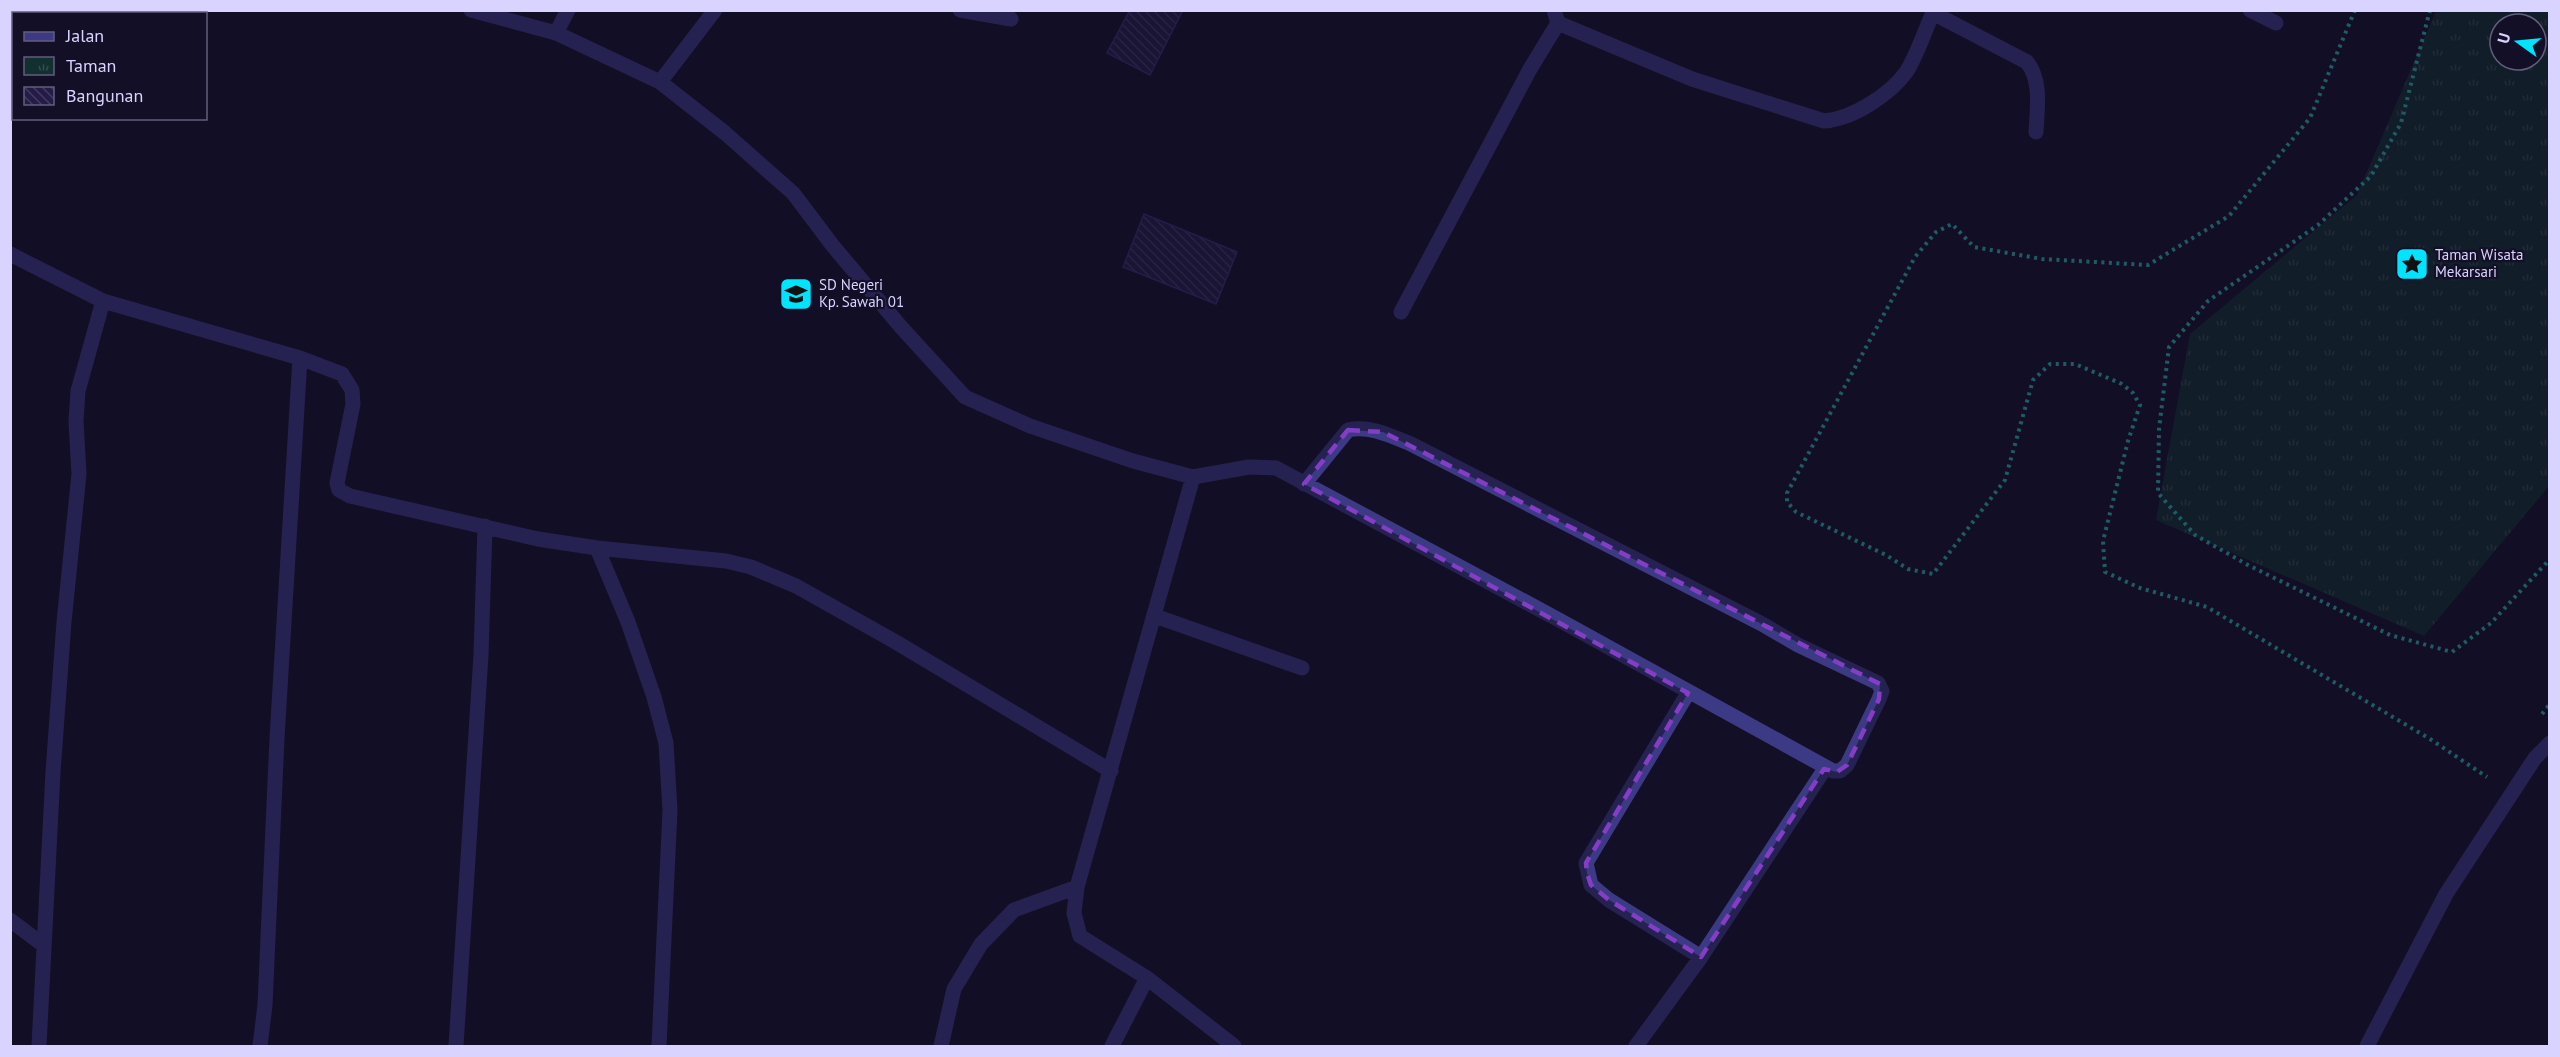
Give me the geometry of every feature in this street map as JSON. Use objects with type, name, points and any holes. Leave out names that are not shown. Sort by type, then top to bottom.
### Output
[{"type":"street","points":[[471,10],[556,33],[660,82],[759,160],[793,193],[833,246],[901,327],[965,397],[1030,426],[1132,461],[1193,477],[1249,467],[1276,468],[1304,484],[1540,609],[1689,693],[1837,772],[1847,765],[1882,691],[1878,683],[1798,645],[1762,624],[1411,444],[1383,432],[1358,428],[1348,430],[1304,484]]},
{"type":"street","points":[[556,33],[568,10]]},
{"type":"street","points":[[660,82],[715,10]]},
{"type":"street","points":[[960,10],[1011,19]]},
{"type":"street","points":[[2250,10],[2276,23]]},
{"type":"street","points":[[1401,312],[1439,237],[1483,161],[1556,17],[1692,79],[1824,121],[1840,120],[1859,110],[1878,98],[1906,71],[1934,12],[2027,62],[2034,71],[2036,82],[2036,132]]},
{"type":"street","points":[[10,254],[103,301],[300,358],[342,374],[352,390],[350,425],[338,476],[339,490],[362,500],[538,539],[597,548],[726,561],[751,567],[796,586],[894,641],[1111,771]]},
{"type":"street","points":[[39,1047],[42,944],[63,633],[79,474],[76,421],[78,392],[103,301]]},
{"type":"street","points":[[260,1047],[265,1005],[277,738],[300,358]]},
{"type":"street","points":[[1193,477],[1077,887],[1074,913],[1080,936],[1147,978],[1234,1047]]},
{"type":"street","points":[[456,1047],[480,655],[485,526]]},
{"type":"street","points":[[597,548],[628,622],[654,697],[666,743],[670,810],[659,1047]]},
{"type":"street","points":[[1155,616],[1302,668]]},
{"type":"street","points":[[1689,693],[1586,863],[1591,885],[1609,900],[1701,957]]},
{"type":"street","points":[[2367,1047],[2446,894],[2535,758],[2550,743]]},
{"type":"street","points":[[1636,1047],[1701,957],[1826,767]]},
{"type":"street","points":[[941,1047],[954,989],[981,944],[1014,910],[1077,887]]},
{"type":"street","points":[[10,920],[42,944]]},
{"type":"street","points":[[1112,1047],[1147,978]]},
{"type":"path","points":[[2355,10],[2310,118],[2229,216],[2148,265],[2042,259],[1974,247],[1952,224],[1936,232],[1910,267],[1787,493],[1786,502],[1796,512],[1886,555],[1908,569],[1933,574],[2005,480],[2023,423],[2032,380],[2050,364],[2076,364],[2121,384],[2133,393],[2140,405],[2128,441],[2103,541],[2105,572],[2140,588],[2207,607],[2430,739],[2485,777],[2493,775]]},
{"type":"path","points":[[2430,10],[2401,123],[2371,176],[2318,225],[2208,301],[2169,347],[2158,429],[2158,493],[2195,535],[2248,565],[2390,635],[2452,652],[2491,623],[2550,559]]},
{"type":"path","points":[[2536,722],[2550,704]]},
{"type":"highlighted area","points":[[1348,430],[1383,432],[1880,684],[1879,699],[1847,765],[1837,772],[1824,769],[1701,957],[1609,900],[1591,885],[1586,863],[1688,693],[1304,484]]},
{"type":"green space","name":"Taman Wisata Mekarsari","points":[[2436,11],[2549,11],[2549,486],[2424,636],[2156,520],[2190,334],[2357,195]]},
{"type":"building","points":[[1130,10],[1183,10],[1150,75],[1107,53]]},
{"type":"building","points":[[1144,214],[1237,252],[1216,304],[1123,267]]},
{"type":"place","name":"Taman Wisata Mekarsari","points":[[2412,264]]},
{"type":"place","name":"SD Negeri Kp. Sawah 01","points":[[796,294]]}]
